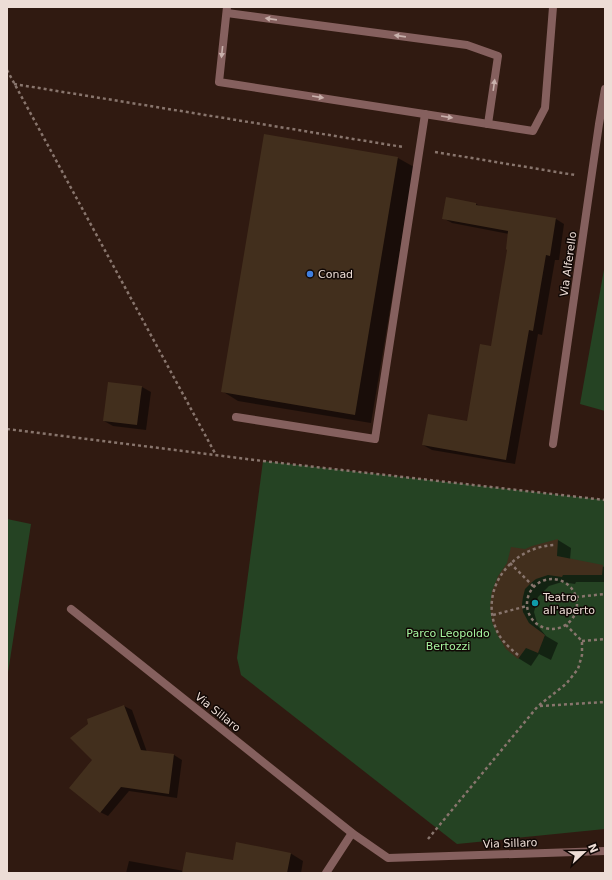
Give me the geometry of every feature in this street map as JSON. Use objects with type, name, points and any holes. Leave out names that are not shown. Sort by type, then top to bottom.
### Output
[{"type":"street","points":[[488,124],[498,56],[467,45],[227,10],[219,82],[425,114],[488,124],[533,131],[545,108],[553,7]]},
{"type":"street","name":"Via Alferello","points":[[553,444],[591,177],[602,124],[605,88]]},
{"type":"street","points":[[236,417],[375,438],[425,114]]},
{"type":"street","name":"Via Sillaro","points":[[71,609],[352,833],[388,858],[605,851]]},
{"type":"street","points":[[326,873],[352,833]]},
{"type":"path","points":[[7,70],[216,455]]},
{"type":"path","points":[[14,84],[591,177]]},
{"type":"path","points":[[7,429],[605,500]]},
{"type":"path","points":[[518,655],[507,645],[499,634],[493,615],[492,605],[499,577],[510,563],[520,555],[533,549],[556,545]]},
{"type":"path","points":[[510,563],[534,586]]},
{"type":"path","points":[[545,580],[558,580],[569,586],[575,597],[576,610],[570,621],[566,625],[554,629],[547,629],[541,626],[532,618],[527,606],[528,596],[534,586],[545,580]]},
{"type":"path","points":[[575,597],[605,594]]},
{"type":"path","points":[[493,615],[527,606]]},
{"type":"path","points":[[413,857],[538,706],[566,684],[578,669],[582,654],[582,641],[566,625]]},
{"type":"path","points":[[582,641],[605,639]]},
{"type":"path","points":[[538,706],[605,702]]},
{"type":"green space","points":[[605,264],[605,411],[580,404]]},
{"type":"green space","name":"Parco Leopoldo Bertozzi","points":[[263,461],[605,500],[605,829],[457,844],[241,675],[237,658]]},
{"type":"green space","points":[[7,519],[31,524],[7,679]]},
{"type":"building","name":"Conad","points":[[264,134],[398,157],[355,415],[221,392]]},
{"type":"building","points":[[446,197],[476,203],[476,205],[556,218],[550,256],[546,255],[533,331],[529,330],[506,460],[422,445],[428,414],[467,421],[480,344],[491,346],[507,250],[508,231],[442,219]]},
{"type":"building","points":[[108,382],[142,386],[137,425],[103,421]]},
{"type":"building","points":[[558,539],[557,556],[603,565],[602,575],[563,575],[562,577],[548,575],[536,579],[525,589],[522,604],[523,612],[529,623],[545,635],[538,653],[526,648],[518,659],[506,649],[492,622],[490,606],[492,591],[498,576],[507,563],[511,547],[525,549]]},
{"type":"building","points":[[124,705],[141,750],[174,754],[169,794],[121,787],[100,813],[69,788],[92,760],[70,738],[88,724],[87,719]]},
{"type":"building","points":[[236,842],[291,853],[287,873],[182,873],[186,852],[233,860]]},
{"type":"place","name":"Conad","points":[[310,274]]},
{"type":"place","name":"Teatro all'aperto","points":[[535,603]]}]
